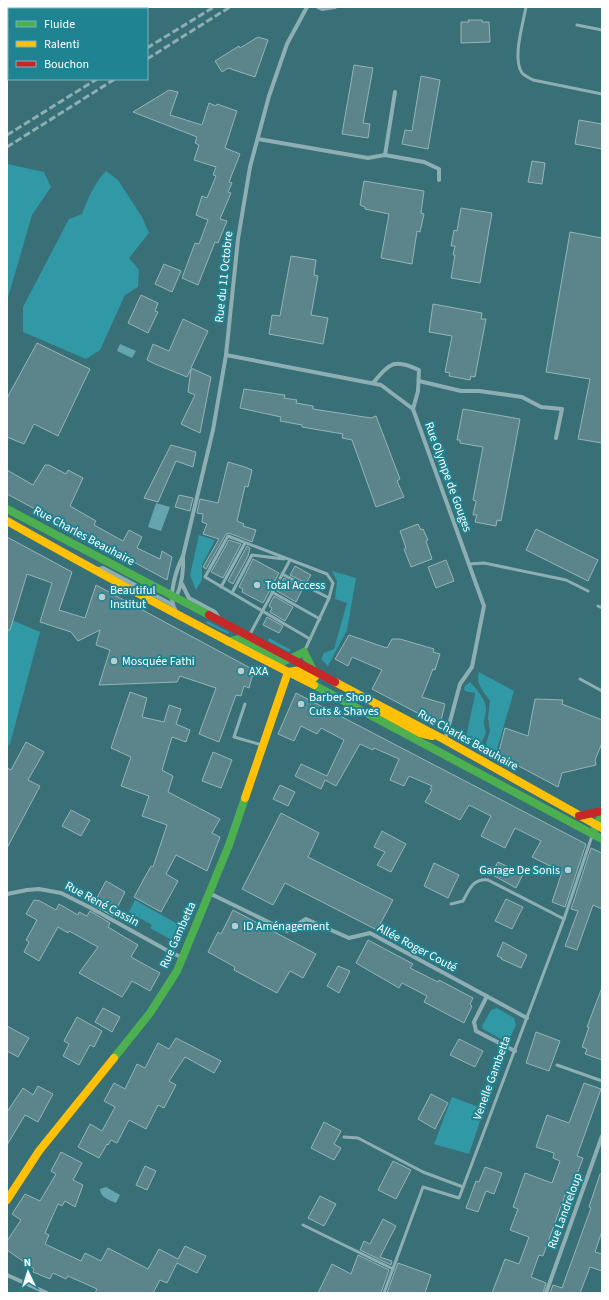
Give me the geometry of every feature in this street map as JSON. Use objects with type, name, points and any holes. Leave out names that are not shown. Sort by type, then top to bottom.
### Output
[{"type":"main road","name":"Rue Charles Beauhaire","points":[[7,509],[445,740],[599,826]]},
{"type":"main road","points":[[7,521],[93,570],[228,642],[251,649],[283,662],[304,652],[313,670]]},
{"type":"main road","points":[[250,636],[251,649]]},
{"type":"main road","points":[[251,649],[287,672],[602,839]]},
{"type":"main road","name":"Rue Gambetta","points":[[7,1200],[39,1151],[150,1013],[177,971],[229,845],[284,687],[287,672],[299,662],[304,652]]},
{"type":"main road","points":[[284,687],[291,658]]},
{"type":"main road","points":[[287,672],[301,670],[420,733],[445,740]]},
{"type":"main road","points":[[284,687],[300,678]]},
{"type":"main road","points":[[579,816],[602,812]]},
{"type":"main road","name":"Venelle Gambetta","points":[[592,835],[599,826],[602,812]]},
{"type":"street","name":"Rue du 11 Octobre","points":[[173,606],[174,584],[178,565],[183,556],[213,430],[226,355],[238,239],[250,167],[269,96],[287,44],[307,7]]},
{"type":"street","points":[[318,7],[322,9],[336,7]]},
{"type":"street","points":[[385,155],[394,92]]},
{"type":"street","points":[[258,139],[368,158],[385,155],[424,162],[439,169],[439,180]]},
{"type":"street","name":"Rue Olympe de Gouges","points":[[226,355],[381,385],[414,409],[484,606],[472,667],[460,684],[445,740]]},
{"type":"street","points":[[373,383],[383,371],[392,364],[406,364],[420,370],[418,391],[414,409]]},
{"type":"street","points":[[419,381],[461,391],[479,391],[522,397],[541,407],[562,409],[556,438]]},
{"type":"street","name":"Rue du 11 Octobre","points":[[173,606],[182,584],[184,566],[183,556]]},
{"type":"street","points":[[93,570],[103,568],[173,606],[179,615]]},
{"type":"street","points":[[164,591],[174,584]]},
{"type":"street","points":[[182,584],[189,598],[215,612],[220,620]]},
{"type":"street","name":"Rue René Cassin","points":[[7,894],[39,889],[61,893],[183,958]]},
{"type":"street","name":"Allée Roger Couté","points":[[210,893],[287,931],[306,919],[349,938],[370,933],[527,1018]]},
{"type":"street","points":[[487,996],[474,1022],[476,1031],[515,1051]]},
{"type":"street","name":"Rue Landreloup","points":[[546,1293],[602,1136]]},
{"type":"street","points":[[7,1275],[47,1293]]},
{"type":"lane","points":[[526,7],[517,56],[518,65],[523,74],[533,80],[602,94]]},
{"type":"lane","points":[[577,25],[602,30]]},
{"type":"lane","points":[[304,652],[329,598],[333,583],[327,574],[228,536],[205,577],[310,638]]},
{"type":"lane","points":[[221,587],[245,543]]},
{"type":"lane","points":[[232,593],[252,556],[290,560]]},
{"type":"lane","points":[[250,636],[262,610],[290,560]]},
{"type":"lane","points":[[469,564],[484,563],[566,580],[588,591]]},
{"type":"lane","points":[[282,574],[329,598]]},
{"type":"lane","points":[[272,592],[320,619]]},
{"type":"lane","points":[[598,606],[602,608]]},
{"type":"lane","points":[[580,679],[602,691]]},
{"type":"lane","points":[[245,704],[234,737],[264,746]]},
{"type":"lane","name":"Venelle Gambetta","points":[[463,1187],[564,919],[592,835]]},
{"type":"lane","points":[[451,904],[463,901],[473,883],[483,879],[488,880],[564,919]]},
{"type":"lane","points":[[557,1065],[602,1081]]},
{"type":"lane","points":[[344,1137],[358,1138],[423,1172],[463,1187],[459,1198],[424,1187],[384,1293]]},
{"type":"lane","points":[[303,1225],[393,1269]]},
{"type":"shaded area","points":[[7,164],[44,172],[51,187],[32,215],[7,301]]},
{"type":"shaded area","points":[[106,171],[118,180],[142,217],[149,233],[129,258],[139,270],[138,287],[125,295],[100,350],[86,359],[23,332],[23,307],[69,219],[82,214],[92,191]]},
{"type":"shaded area","points":[[120,344],[136,351],[132,358],[117,351]]},
{"type":"shaded area","points":[[156,503],[170,507],[161,531],[148,527]]},
{"type":"shaded area","points":[[199,535],[215,540],[202,565],[202,580],[196,590],[190,575]]},
{"type":"shaded area","points":[[332,571],[356,578],[347,630],[328,666],[321,659],[324,653],[334,649],[347,603],[335,599],[337,581]]},
{"type":"shaded area","points":[[7,618],[40,632],[10,744],[7,746]]},
{"type":"shaded area","points":[[207,621],[229,632],[228,634],[206,623]]},
{"type":"shaded area","points":[[269,638],[291,650],[289,652],[268,641]]},
{"type":"shaded area","points":[[479,672],[514,691],[496,753],[488,749],[486,744],[490,730],[488,718],[490,701],[479,684]]},
{"type":"shaded area","points":[[470,682],[481,695],[486,706],[484,722],[486,732],[482,742],[479,743],[466,737],[475,695],[475,693],[465,691],[465,686]]},
{"type":"shaded area","points":[[135,900],[183,927],[178,937],[172,940],[150,928],[152,925],[129,912]]},
{"type":"shaded area","points":[[497,1008],[514,1018],[516,1025],[510,1038],[503,1040],[483,1029],[482,1026],[491,1010]]},
{"type":"shaded area","points":[[452,1097],[484,1109],[469,1154],[434,1144]]},
{"type":"shaded area","points":[[106,1187],[120,1195],[116,1203],[105,1198],[100,1192],[100,1189]]},
{"type":"building","points":[[468,20],[482,20],[482,22],[489,22],[490,42],[461,43],[461,22],[469,22]]},
{"type":"building","points":[[258,37],[268,40],[255,77],[228,68],[222,72],[215,61],[239,46],[240,48]]},
{"type":"building","points":[[354,65],[373,68],[363,123],[370,124],[368,138],[342,134]]},
{"type":"building","points":[[421,76],[440,80],[428,149],[402,144],[405,130],[412,131]]},
{"type":"building","points":[[169,90],[178,92],[170,115],[202,125],[209,103],[216,106],[217,104],[237,111],[225,148],[240,154],[229,182],[232,183],[228,192],[231,193],[220,219],[227,221],[218,243],[215,242],[198,285],[182,278],[195,243],[199,244],[208,220],[196,215],[202,196],[207,198],[216,176],[213,175],[216,167],[194,160],[199,145],[195,143],[197,137],[133,112]]},
{"type":"building","points":[[579,120],[602,124],[602,149],[575,144]]},
{"type":"building","points":[[532,161],[545,163],[542,184],[528,182]]},
{"type":"building","points":[[364,181],[424,191],[421,213],[424,214],[420,232],[417,231],[412,264],[381,258],[389,214],[365,209],[365,207],[360,205]]},
{"type":"building","points":[[461,208],[492,213],[480,283],[451,278],[455,246],[451,246],[454,230],[457,231]]},
{"type":"building","points":[[570,232],[602,238],[602,443],[578,439],[590,379],[546,372]]},
{"type":"building","points":[[291,256],[316,260],[314,275],[318,276],[311,315],[328,318],[323,344],[269,334],[272,315],[280,316]]},
{"type":"building","points":[[164,264],[181,271],[172,292],[155,284]]},
{"type":"building","points":[[141,295],[158,303],[155,311],[158,312],[148,333],[128,323]]},
{"type":"building","points":[[433,304],[482,313],[481,319],[486,319],[475,377],[471,376],[470,380],[449,376],[450,373],[445,372],[452,336],[429,332]]},
{"type":"building","points":[[183,319],[208,331],[191,368],[211,377],[200,433],[181,424],[195,395],[188,392],[191,369],[187,377],[147,360],[153,344],[169,351]]},
{"type":"building","points":[[37,343],[90,369],[58,436],[34,424],[24,444],[7,437],[7,398]]},
{"type":"building","points":[[244,389],[285,395],[284,398],[297,400],[296,403],[313,406],[313,409],[371,418],[376,416],[400,479],[397,481],[404,497],[376,507],[352,440],[342,438],[343,434],[302,427],[302,425],[280,421],[281,417],[240,408]]},
{"type":"building","points":[[463,409],[520,419],[501,521],[497,520],[496,526],[475,522],[477,515],[473,515],[476,501],[473,500],[483,447],[460,443],[460,440],[457,440]]},
{"type":"building","points":[[171,445],[196,452],[193,467],[176,461],[158,502],[144,498]]},
{"type":"building","points":[[228,462],[252,470],[248,487],[245,486],[237,521],[244,524],[243,526],[256,530],[252,542],[229,533],[226,534],[206,569],[203,567],[219,539],[203,534],[207,524],[202,522],[203,514],[197,513],[200,499],[218,503]]},
{"type":"building","points":[[45,465],[49,465],[66,474],[68,470],[83,478],[70,506],[96,521],[94,525],[123,541],[129,530],[142,537],[137,548],[160,559],[162,551],[172,557],[167,580],[7,494],[7,470],[33,485]]},
{"type":"building","points":[[179,495],[193,498],[190,511],[175,507]]},
{"type":"building","points":[[418,524],[421,530],[423,529],[428,540],[426,541],[432,559],[411,567],[404,549],[406,548],[400,531]]},
{"type":"building","points":[[536,529],[598,560],[588,581],[526,550]]},
{"type":"building","points":[[7,537],[72,572],[59,610],[85,618],[96,585],[254,670],[249,688],[244,686],[241,696],[236,695],[219,742],[199,734],[216,688],[180,676],[177,682],[99,685],[110,650],[96,645],[100,630],[78,641],[71,632],[40,622],[52,583],[27,574],[10,630],[7,630]]},
{"type":"building","points":[[229,540],[241,544],[223,578],[211,572]]},
{"type":"building","points":[[247,546],[250,548],[248,556],[233,584],[228,581]]},
{"type":"building","points":[[253,559],[279,573],[263,603],[242,592],[243,589],[239,587]]},
{"type":"building","points":[[446,560],[454,581],[436,588],[428,567]]},
{"type":"building","points":[[295,566],[311,575],[306,583],[290,575]]},
{"type":"building","points":[[284,578],[303,588],[296,602],[277,591]]},
{"type":"building","points":[[274,596],[293,607],[285,621],[270,612],[272,608],[269,606]]},
{"type":"building","points":[[267,617],[283,626],[279,633],[263,625]]},
{"type":"building","points":[[349,635],[387,648],[392,639],[400,639],[434,649],[433,652],[440,654],[435,670],[433,669],[422,697],[445,704],[440,725],[372,689],[382,670],[352,657],[348,666],[335,659]]},
{"type":"building","points":[[130,692],[147,698],[142,717],[164,722],[169,705],[181,709],[176,724],[190,730],[186,742],[172,737],[162,770],[173,776],[168,792],[220,819],[212,833],[220,837],[207,871],[176,855],[166,874],[178,881],[161,912],[134,897],[151,866],[153,867],[167,825],[142,816],[149,796],[121,786],[131,757],[111,748]]},
{"type":"building","points":[[296,693],[586,844],[565,907],[552,902],[562,872],[532,857],[541,841],[515,828],[505,848],[481,836],[491,816],[469,805],[460,820],[425,802],[432,790],[430,789],[432,786],[409,776],[404,786],[390,780],[399,759],[374,748],[373,750],[360,744],[336,786],[325,780],[321,789],[295,776],[301,764],[327,776],[344,740],[321,728],[317,734],[301,726],[294,741],[278,734]]},
{"type":"building","points":[[535,699],[563,700],[562,704],[602,720],[602,743],[595,760],[596,765],[562,773],[558,787],[498,755],[505,728],[528,736]]},
{"type":"building","points":[[26,742],[44,752],[28,780],[40,786],[7,848],[7,768],[11,770]]},
{"type":"building","points":[[213,752],[232,760],[221,788],[202,781]]},
{"type":"building","points":[[280,785],[295,792],[288,806],[273,799]]},
{"type":"building","points":[[71,810],[90,820],[81,836],[62,826]]},
{"type":"building","points":[[281,813],[319,833],[308,857],[393,900],[377,930],[285,883],[273,905],[242,889]]},
{"type":"building","points":[[382,831],[406,844],[391,872],[377,865],[385,852],[374,847]]},
{"type":"building","points":[[591,848],[602,853],[602,909],[593,905],[577,950],[565,946],[578,911],[571,909]]},
{"type":"building","points":[[498,862],[523,874],[516,888],[491,874]]},
{"type":"building","points":[[434,863],[459,875],[448,898],[424,886]]},
{"type":"building","points":[[106,881],[125,892],[113,916],[93,905]]},
{"type":"building","points":[[506,899],[523,907],[512,929],[495,921]]},
{"type":"building","points":[[34,900],[40,901],[56,910],[59,904],[78,915],[79,912],[87,916],[90,911],[110,923],[108,927],[138,945],[131,957],[160,973],[150,991],[132,981],[122,997],[79,973],[98,947],[69,931],[68,933],[58,927],[39,961],[24,952],[29,942],[26,940],[37,920],[26,914]]},
{"type":"building","points":[[233,910],[316,954],[303,978],[290,971],[277,993],[234,970],[235,967],[208,952],[218,932],[221,934]]},
{"type":"building","points":[[368,940],[413,964],[410,968],[438,982],[439,980],[473,998],[470,1004],[472,1006],[464,1023],[424,1002],[427,996],[402,983],[399,988],[356,963]]},
{"type":"building","points":[[503,942],[527,955],[521,968],[497,956]]},
{"type":"building","points":[[338,966],[350,971],[339,993],[327,986]]},
{"type":"building","points":[[601,990],[602,1060],[585,1054],[587,1049],[582,1047],[589,1027],[587,1027]]},
{"type":"building","points":[[103,1008],[120,1017],[112,1032],[95,1022]]},
{"type":"building","points":[[77,1017],[102,1031],[94,1047],[90,1045],[79,1065],[63,1056],[69,1044],[64,1041]]},
{"type":"building","points":[[7,1026],[29,1038],[18,1057],[7,1051]]},
{"type":"building","points":[[536,1032],[560,1041],[549,1071],[526,1063]]},
{"type":"building","points":[[176,1038],[221,1061],[214,1073],[185,1057],[169,1081],[176,1085],[164,1108],[158,1105],[146,1129],[129,1120],[117,1143],[111,1140],[99,1158],[78,1147],[90,1124],[102,1131],[115,1107],[104,1101],[114,1083],[125,1089],[137,1064],[145,1068],[158,1043],[169,1049]]},
{"type":"building","points":[[459,1039],[483,1051],[475,1067],[450,1055]]},
{"type":"building","points":[[584,1083],[601,1089],[577,1156],[583,1158],[569,1196],[565,1195],[543,1256],[539,1255],[531,1277],[546,1283],[543,1293],[492,1293],[505,1259],[519,1264],[529,1237],[510,1230],[518,1209],[513,1207],[525,1173],[552,1183],[560,1161],[553,1158],[554,1153],[536,1147],[547,1115],[569,1123]]},
{"type":"building","points":[[38,1086],[53,1094],[38,1122],[25,1115],[7,1145],[7,1112],[23,1088],[33,1095]]},
{"type":"building","points":[[431,1094],[448,1103],[435,1129],[418,1119]]},
{"type":"building","points":[[324,1122],[341,1131],[334,1144],[341,1148],[334,1160],[311,1148]]},
{"type":"building","points":[[61,1152],[82,1163],[73,1180],[83,1185],[75,1207],[65,1201],[62,1206],[58,1204],[45,1233],[49,1235],[45,1244],[81,1261],[85,1253],[101,1261],[108,1248],[148,1269],[159,1249],[178,1259],[185,1246],[206,1256],[197,1273],[177,1263],[167,1283],[160,1280],[153,1293],[95,1293],[97,1289],[68,1276],[66,1279],[53,1273],[50,1279],[33,1272],[34,1269],[7,1250],[7,1241],[21,1220],[12,1214],[25,1194],[40,1201],[56,1174],[51,1171]]},
{"type":"building","points":[[393,1161],[411,1170],[396,1199],[378,1190]]},
{"type":"building","points":[[145,1166],[156,1171],[147,1190],[136,1185]]},
{"type":"building","points":[[485,1167],[502,1173],[494,1194],[486,1191],[478,1212],[466,1208],[476,1181],[479,1182]]},
{"type":"building","points":[[600,1174],[602,1174],[602,1231],[595,1252],[602,1254],[602,1271],[590,1267],[580,1293],[550,1293],[553,1285],[562,1288],[591,1208],[589,1207]]},
{"type":"building","points":[[320,1196],[336,1204],[324,1226],[308,1218]]},
{"type":"building","points":[[383,1219],[396,1226],[380,1257],[392,1261],[391,1265],[360,1250],[364,1241],[370,1244]]},
{"type":"building","points":[[358,1255],[389,1270],[381,1293],[318,1293],[332,1264],[351,1274]]},
{"type":"building","points":[[398,1263],[431,1275],[425,1293],[387,1293]]},
{"type":"railway","points":[[148,47],[214,7]]},
{"type":"railway","points":[[148,58],[230,7]]},
{"type":"railway","points":[[7,135],[95,80]]},
{"type":"railway","points":[[7,147],[113,80]]},
{"type":"traffic: fast","points":[[7,509],[209,615]]},
{"type":"traffic: fast","points":[[228,642],[238,639],[283,662],[304,652]]},
{"type":"traffic: fast","points":[[304,652],[313,670]]},
{"type":"traffic: fast","points":[[314,685],[602,839]]},
{"type":"traffic: fast","points":[[114,1058],[150,1013],[177,971],[229,845],[245,798]]},
{"type":"traffic: fast","points":[[595,829],[602,814]]},
{"type":"traffic: slow","points":[[7,521],[159,605],[314,685]]},
{"type":"traffic: slow","points":[[245,798],[288,672],[301,670],[315,677]]},
{"type":"traffic: slow","points":[[335,682],[445,740],[602,828]]},
{"type":"traffic: slow","points":[[376,709],[420,733],[432,736]]},
{"type":"traffic: slow","points":[[7,1200],[39,1151],[114,1058]]},
{"type":"traffic: jam","points":[[209,615],[335,682]]},
{"type":"traffic: jam","points":[[579,816],[602,811]]},
{"type":"place","name":"Total Access","points":[[257,585]]},
{"type":"place","name":"Beautiful Institut","points":[[102,597]]},
{"type":"place","name":"Mosquée Fathi","points":[[114,661]]},
{"type":"place","name":"AXA","points":[[241,671]]},
{"type":"place","name":"Barber Shop Cuts & Shaves","points":[[301,704]]},
{"type":"place","name":"Garage De Sonis","points":[[568,870]]},
{"type":"place","name":"ID Aménagement","points":[[235,926]]}]
